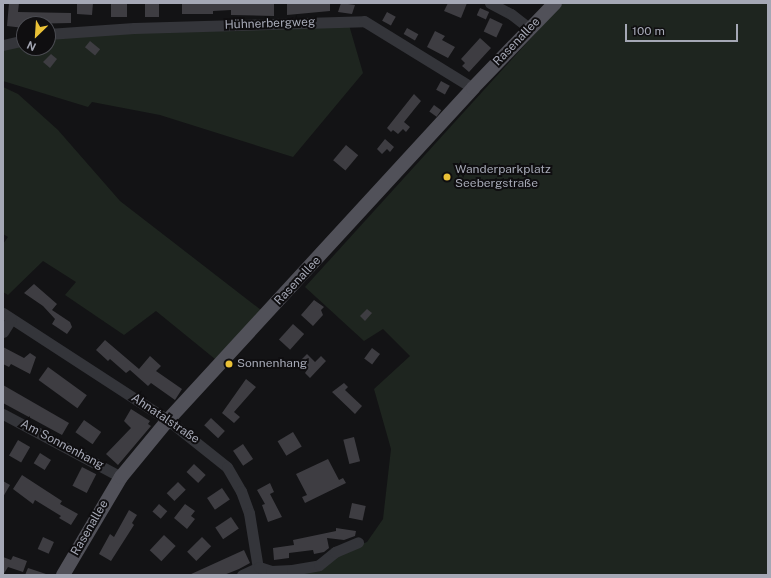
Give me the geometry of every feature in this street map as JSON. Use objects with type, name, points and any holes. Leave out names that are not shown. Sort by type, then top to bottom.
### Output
[{"type":"main road","name":"Rasenallee","points":[[63,575],[122,476],[168,420],[294,287],[473,88],[555,3]]},
{"type":"street","points":[[490,3],[511,14],[530,29]]},
{"type":"street","name":"Hühnerbergweg","points":[[56,33],[134,28],[364,21],[473,88]]},
{"type":"street","points":[[3,45],[16,42]]},
{"type":"street","points":[[3,332],[7,316]]},
{"type":"street","name":"Ahnatalstraße","points":[[7,316],[168,420],[227,467],[241,491],[249,513],[259,571]]},
{"type":"street","name":"Am Sonnenhang","points":[[3,414],[122,476]]},
{"type":"street","points":[[242,575],[259,571],[292,570],[319,565],[335,552],[358,542]]},
{"type":"shaded area","points":[[563,3],[768,3],[768,575],[275,575],[283,574],[367,542],[383,519],[391,449],[374,389],[410,356],[383,329],[364,341],[305,287]]},
{"type":"shaded area","points":[[296,25],[349,25],[363,73],[293,157],[160,115],[92,102],[88,107],[3,81],[3,48],[16,45],[16,56],[56,56],[56,36],[133,30],[151,33]]},
{"type":"shaded area","points":[[3,87],[18,94],[58,130],[120,201],[261,310],[215,359],[156,311],[124,335],[65,295],[76,282],[43,261],[8,295],[3,292],[3,244],[8,237],[3,234]]},
{"type":"building","points":[[9,3],[19,3],[18,12],[71,13],[71,23],[56,23],[56,16],[16,16],[16,27],[7,26]]},
{"type":"building","points":[[77,3],[93,3],[92,15],[77,14]]},
{"type":"building","points":[[145,3],[159,3],[159,17],[145,17]]},
{"type":"building","points":[[274,3],[274,16],[231,15],[231,10],[213,11],[213,14],[182,14],[182,4]]},
{"type":"building","points":[[287,3],[330,3],[330,11],[287,15]]},
{"type":"building","points":[[341,3],[355,5],[352,14],[338,12]]},
{"type":"building","points":[[448,3],[467,3],[461,18],[444,11]]},
{"type":"building","points":[[111,4],[127,4],[127,17],[111,17]]},
{"type":"building","points":[[480,8],[489,12],[486,19],[477,15]]},
{"type":"building","points":[[387,12],[396,17],[391,26],[382,21]]},
{"type":"building","points":[[490,18],[503,24],[496,38],[484,32]]},
{"type":"building","points":[[407,28],[418,34],[415,40],[404,34]]},
{"type":"building","points":[[435,31],[445,36],[442,40],[455,47],[448,58],[427,47]]},
{"type":"building","points":[[480,38],[491,48],[469,72],[462,66],[465,63],[461,59]]},
{"type":"building","points":[[90,41],[100,49],[95,55],[85,47]]},
{"type":"building","points":[[49,56],[53,56],[57,59],[50,68],[43,62]]},
{"type":"building","points":[[441,81],[450,86],[445,95],[436,90]]},
{"type":"building","points":[[414,94],[421,101],[404,122],[410,127],[406,132],[403,129],[398,134],[393,130],[391,132],[387,128]]},
{"type":"building","points":[[434,105],[441,110],[437,117],[429,111]]},
{"type":"building","points":[[385,139],[394,147],[390,152],[387,149],[382,154],[377,149]]},
{"type":"building","points":[[346,145],[358,155],[345,171],[333,160]]},
{"type":"building","points":[[34,284],[57,304],[52,310],[70,322],[72,327],[67,334],[52,324],[55,319],[43,306],[24,293]]},
{"type":"building","points":[[314,300],[324,307],[321,310],[323,315],[313,326],[301,315]]},
{"type":"building","points":[[367,309],[372,313],[365,321],[360,316]]},
{"type":"building","points":[[293,324],[304,334],[290,350],[279,340]]},
{"type":"building","points":[[105,340],[139,369],[150,356],[161,366],[156,371],[182,389],[175,400],[151,383],[148,386],[130,370],[126,373],[110,359],[108,361],[96,350]]},
{"type":"building","points":[[3,347],[24,358],[30,353],[36,357],[30,374],[11,364],[9,367],[3,364]]},
{"type":"building","points":[[372,348],[380,354],[372,364],[364,358]]},
{"type":"building","points":[[307,354],[315,362],[321,356],[326,361],[310,378],[305,373],[307,370],[299,362]]},
{"type":"building","points":[[48,367],[87,395],[77,408],[39,380]]},
{"type":"building","points":[[246,379],[256,387],[234,412],[240,417],[234,423],[222,413]]},
{"type":"building","points":[[344,383],[348,387],[345,390],[362,406],[355,414],[332,392]]},
{"type":"building","points":[[3,385],[69,423],[62,435],[3,403]]},
{"type":"building","points":[[131,409],[150,421],[148,424],[151,426],[118,465],[106,454],[131,428],[124,421]]},
{"type":"building","points":[[211,418],[225,431],[218,438],[204,425]]},
{"type":"building","points":[[84,420],[101,432],[93,444],[75,432]]},
{"type":"building","points":[[293,432],[302,447],[286,456],[278,441]]},
{"type":"building","points":[[354,437],[360,461],[349,464],[343,440]]},
{"type":"building","points":[[18,440],[30,447],[21,463],[9,456]]},
{"type":"building","points":[[243,444],[253,459],[243,466],[233,451]]},
{"type":"building","points":[[40,453],[51,460],[45,470],[34,463]]},
{"type":"building","points":[[328,459],[339,480],[343,478],[346,483],[305,503],[302,497],[307,495],[296,474]]},
{"type":"building","points":[[194,464],[206,475],[198,483],[186,472]]},
{"type":"building","points":[[82,467],[96,474],[87,493],[72,486]]},
{"type":"building","points":[[22,475],[62,501],[60,504],[78,514],[71,525],[59,518],[61,516],[35,500],[33,504],[13,489]]},
{"type":"building","points":[[3,481],[10,485],[3,497]]},
{"type":"building","points":[[178,482],[186,490],[174,501],[167,493]]},
{"type":"building","points":[[270,483],[274,492],[270,494],[282,517],[268,522],[262,505],[265,504],[257,490]]},
{"type":"building","points":[[222,488],[230,500],[215,510],[207,498]]},
{"type":"building","points":[[352,503],[366,506],[363,521],[349,518]]},
{"type":"building","points":[[159,504],[167,511],[161,519],[152,512]]},
{"type":"building","points":[[185,504],[195,511],[191,516],[195,519],[187,529],[174,518]]},
{"type":"building","points":[[129,510],[137,515],[132,523],[134,525],[111,561],[99,554],[110,534],[114,537]]},
{"type":"building","points":[[231,517],[239,529],[223,539],[215,528]]},
{"type":"building","points":[[336,528],[356,531],[355,536],[344,540],[327,538],[329,548],[324,552],[314,554],[313,550],[289,553],[289,558],[274,560],[273,548],[294,545],[293,540],[336,531]]},
{"type":"building","points":[[164,535],[176,546],[161,561],[150,550]]},
{"type":"building","points":[[43,537],[54,542],[49,554],[38,549]]},
{"type":"building","points":[[202,537],[211,546],[196,561],[187,552]]},
{"type":"building","points":[[244,550],[250,563],[239,569],[224,575],[189,575]]},
{"type":"building","points":[[13,556],[27,561],[23,572],[8,567],[3,575],[3,557],[11,560]]},
{"type":"building","points":[[28,568],[46,574],[46,575],[25,575]]},
{"type":"place","name":"Wanderparkplatz Seebergstraße","points":[[447,177]]},
{"type":"place","name":"Sonnenhang","points":[[229,364]]}]
